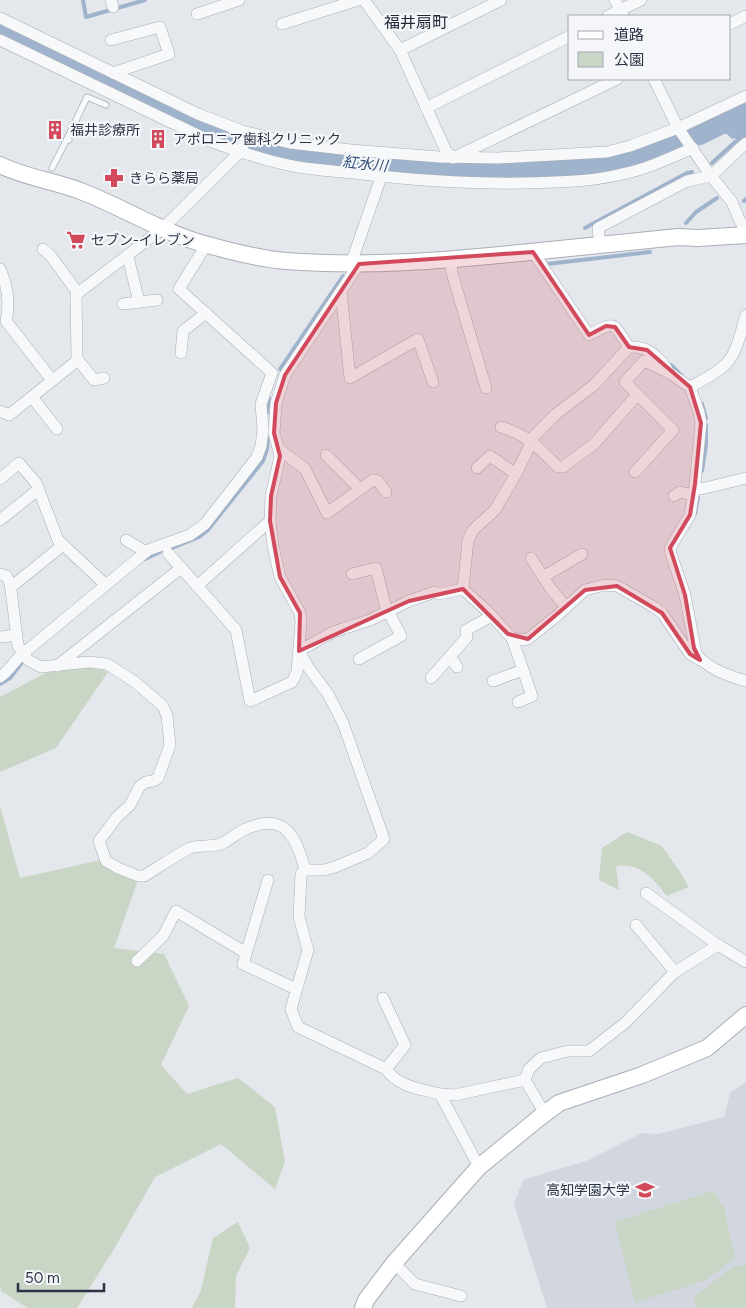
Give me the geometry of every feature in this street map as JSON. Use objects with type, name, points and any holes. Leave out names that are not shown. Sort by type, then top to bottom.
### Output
[{"type":"street","points":[[282,24],[358,0]]},
{"type":"street","points":[[364,0],[400,50],[446,151],[453,158]]},
{"type":"street","points":[[400,50],[501,0]]},
{"type":"street","points":[[620,9],[641,0]]},
{"type":"street","points":[[197,14],[232,1]]},
{"type":"street","points":[[731,24],[746,16]]},
{"type":"street","points":[[0,18],[198,114],[248,134],[290,143],[453,158],[498,158],[606,152],[680,129],[746,96]]},
{"type":"street","points":[[111,40],[160,26],[169,54]]},
{"type":"street","points":[[426,108],[568,37]]},
{"type":"street","points":[[0,40],[49,62],[188,132],[241,151],[293,166],[381,177],[491,184],[603,178],[635,171],[693,148]]},
{"type":"street","points":[[113,73],[181,51]]},
{"type":"street","points":[[453,158],[615,80]]},
{"type":"street","points":[[0,165],[80,191],[206,245],[284,261],[354,263],[451,260],[678,237],[698,238],[746,233],[732,202],[711,176],[680,129],[655,80]]},
{"type":"street","points":[[104,378],[94,380],[76,357],[76,296],[163,228],[241,151],[248,134]]},
{"type":"street","points":[[600,245],[598,228],[686,181],[711,176],[746,143]]},
{"type":"street","points":[[168,553],[236,630],[250,701],[292,682],[297,672],[300,613],[280,577],[270,521],[270,496],[280,456],[280,450],[274,433],[276,403],[285,375],[342,291],[354,263],[381,177]]},
{"type":"street","points":[[0,677],[7,672],[22,652],[30,648],[146,552],[190,535],[205,524],[257,457],[261,446],[261,404],[272,373],[179,289],[206,245]]},
{"type":"street","points":[[42,249],[50,255],[78,294]]},
{"type":"street","points":[[533,252],[589,335],[606,326],[615,327],[621,332],[629,347]]},
{"type":"street","points":[[128,257],[138,302]]},
{"type":"street","points":[[451,260],[452,273],[486,388]]},
{"type":"street","points":[[0,269],[5,278],[10,303],[6,321],[52,380]]},
{"type":"street","points":[[342,291],[350,378],[418,339],[433,382]]},
{"type":"street","points":[[122,304],[157,300]]},
{"type":"street","points":[[181,353],[183,332],[206,313]]},
{"type":"street","points":[[690,387],[718,371],[741,349],[746,315]]},
{"type":"street","points":[[463,589],[468,540],[473,530],[494,510],[516,474],[535,435],[556,414],[594,385],[629,347],[640,347],[647,350],[666,366],[668,372]]},
{"type":"street","points":[[0,411],[9,414],[78,360]]},
{"type":"street","points":[[635,472],[673,430],[626,382],[644,361],[668,372],[690,387],[699,412],[701,423],[690,515],[670,548],[685,595],[694,648],[700,660]]},
{"type":"street","points":[[501,427],[514,431],[533,441],[558,467],[562,467],[594,444],[637,395]]},
{"type":"street","points":[[32,397],[57,429]]},
{"type":"street","points":[[280,450],[305,469],[327,513],[374,480],[378,481],[386,492]]},
{"type":"street","points":[[326,454],[360,489]]},
{"type":"street","points":[[477,468],[490,456],[516,474]]},
{"type":"street","points":[[0,479],[19,463],[39,489],[58,540],[106,585]]},
{"type":"street","points":[[674,496],[680,492],[694,491],[746,478]]},
{"type":"street","points":[[0,520],[39,489]]},
{"type":"street","points":[[197,586],[270,521]]},
{"type":"street","points":[[126,540],[146,552]]},
{"type":"street","points":[[10,587],[63,545]]},
{"type":"street","points":[[543,578],[582,554]]},
{"type":"street","points":[[531,558],[550,590],[566,607]]},
{"type":"street","points":[[352,574],[381,567],[388,611],[401,636],[359,659]]},
{"type":"street","points":[[56,666],[181,568]]},
{"type":"street","points":[[0,574],[6,576],[10,582],[18,646],[28,660],[41,667],[89,662],[112,666],[135,682],[163,706],[166,711],[170,745],[158,778],[140,786],[130,805],[117,817],[100,838],[100,845],[106,861],[138,876],[144,876],[191,848],[215,846],[245,829],[269,823],[288,830],[297,843],[305,870]]},
{"type":"street","points":[[512,638],[523,640],[528,638],[585,590],[605,585],[617,586],[662,612],[690,654],[733,677],[746,680]]},
{"type":"street","points":[[299,651],[333,632],[370,620],[409,601],[429,594],[463,589]]},
{"type":"street","points":[[463,589],[512,638],[532,696],[518,702]]},
{"type":"street","points":[[431,678],[467,637],[466,630],[492,616]]},
{"type":"street","points":[[0,637],[17,635]]},
{"type":"street","points":[[299,651],[328,694],[344,723],[384,839],[368,853],[324,870],[305,870],[299,878],[299,917],[308,950],[291,1010],[298,1027],[386,1069],[398,1082],[410,1087],[440,1094],[455,1095],[525,1080]]},
{"type":"street","points":[[450,656],[458,667]]},
{"type":"street","points":[[493,681],[523,670]]},
{"type":"street","points":[[268,880],[242,964],[296,989]]},
{"type":"street","points":[[646,893],[718,945],[746,962]]},
{"type":"street","points":[[137,961],[163,936],[176,911],[246,954]]},
{"type":"street","points":[[636,926],[675,972]]},
{"type":"street","points":[[525,1080],[529,1069],[541,1058],[568,1050],[589,1051],[625,1023],[675,972],[718,945]]},
{"type":"street","points":[[383,998],[405,1044],[386,1069]]},
{"type":"street","points":[[363,1308],[366,1300],[394,1263],[479,1167],[559,1103],[642,1075],[707,1048],[746,1015]]},
{"type":"street","points":[[525,1080],[545,1114]]},
{"type":"street","points":[[440,1094],[479,1167]]},
{"type":"street","points":[[394,1263],[415,1284],[461,1296]]},
{"type":"lane","points":[[52,168],[68,140],[87,97],[106,105]]},
{"type":"highlighted area","points":[[533,252],[589,335],[606,326],[615,327],[629,347],[647,350],[690,387],[701,423],[695,484],[690,515],[670,548],[685,595],[694,648],[700,660],[690,654],[662,613],[617,586],[585,590],[528,639],[508,634],[463,589],[409,601],[299,651],[300,613],[280,577],[270,521],[271,496],[280,456],[274,433],[276,403],[285,375],[359,264]]},
{"type":"shaded area","points":[[746,1082],[746,1308],[547,1308],[514,1204],[523,1180],[589,1160],[642,1133],[658,1134],[724,1117],[730,1093]]},
{"type":"green space","points":[[88,665],[108,672],[56,748],[0,772],[0,697],[51,670]]},
{"type":"green space","points":[[0,806],[20,878],[101,860],[138,880],[114,948],[164,954],[189,1006],[161,1065],[187,1094],[238,1078],[275,1107],[285,1162],[275,1189],[221,1144],[155,1177],[114,1249],[77,1308],[28,1308],[1,1291],[0,1286]]},
{"type":"green space","points":[[627,832],[662,846],[689,887],[667,896],[645,873],[632,866],[625,865],[616,866],[619,890],[599,880],[602,848]]},
{"type":"green space","points":[[713,1191],[724,1207],[735,1258],[704,1281],[635,1302],[615,1222]]},
{"type":"green space","points":[[238,1222],[250,1248],[236,1276],[235,1308],[192,1308],[201,1290],[213,1238]]},
{"type":"green space","points":[[746,1265],[746,1308],[697,1308],[694,1297],[733,1267]]},
{"type":"water","points":[[746,101],[746,137],[740,143],[735,138],[732,139],[727,134],[724,134],[702,145],[693,132],[694,127]]},
{"type":"waterway","points":[[83,0],[86,17],[145,0]]},
{"type":"waterway","name":"紅水川","points":[[0,27],[185,118],[240,141],[304,157],[432,172],[492,173],[599,167],[633,161],[702,133],[746,111]]},
{"type":"waterway","points":[[712,163],[746,132]]},
{"type":"waterway","points":[[585,228],[692,172]]},
{"type":"waterway","points":[[686,223],[696,212],[717,198]]},
{"type":"waterway","points":[[547,264],[650,252]]},
{"type":"waterway","points":[[280,369],[343,276]]},
{"type":"waterway","points":[[671,365],[682,376]]},
{"type":"waterway","points":[[267,413],[269,398]]},
{"type":"waterway","points":[[702,404],[706,418]]},
{"type":"waterway","points":[[702,471],[706,445],[706,425]]},
{"type":"waterway","points":[[172,548],[199,537],[207,531],[263,461],[268,438]]},
{"type":"waterway","points":[[695,514],[698,497]]},
{"type":"waterway","points":[[145,559],[164,550]]},
{"type":"waterway","points":[[0,684],[10,678],[23,661]]},
{"type":"place","name":"福井診療所","points":[[55,130]]},
{"type":"place","name":"アポロニア歯科クリニック","points":[[158,139]]},
{"type":"place","name":"きらら薬局","points":[[114,178]]},
{"type":"place","name":"セブン-イレブン","points":[[76,240]]},
{"type":"place","name":"高知学園大学","points":[[645,1190]]},
{"type":"district","name":"福井扇町","points":[[416,22]]}]
